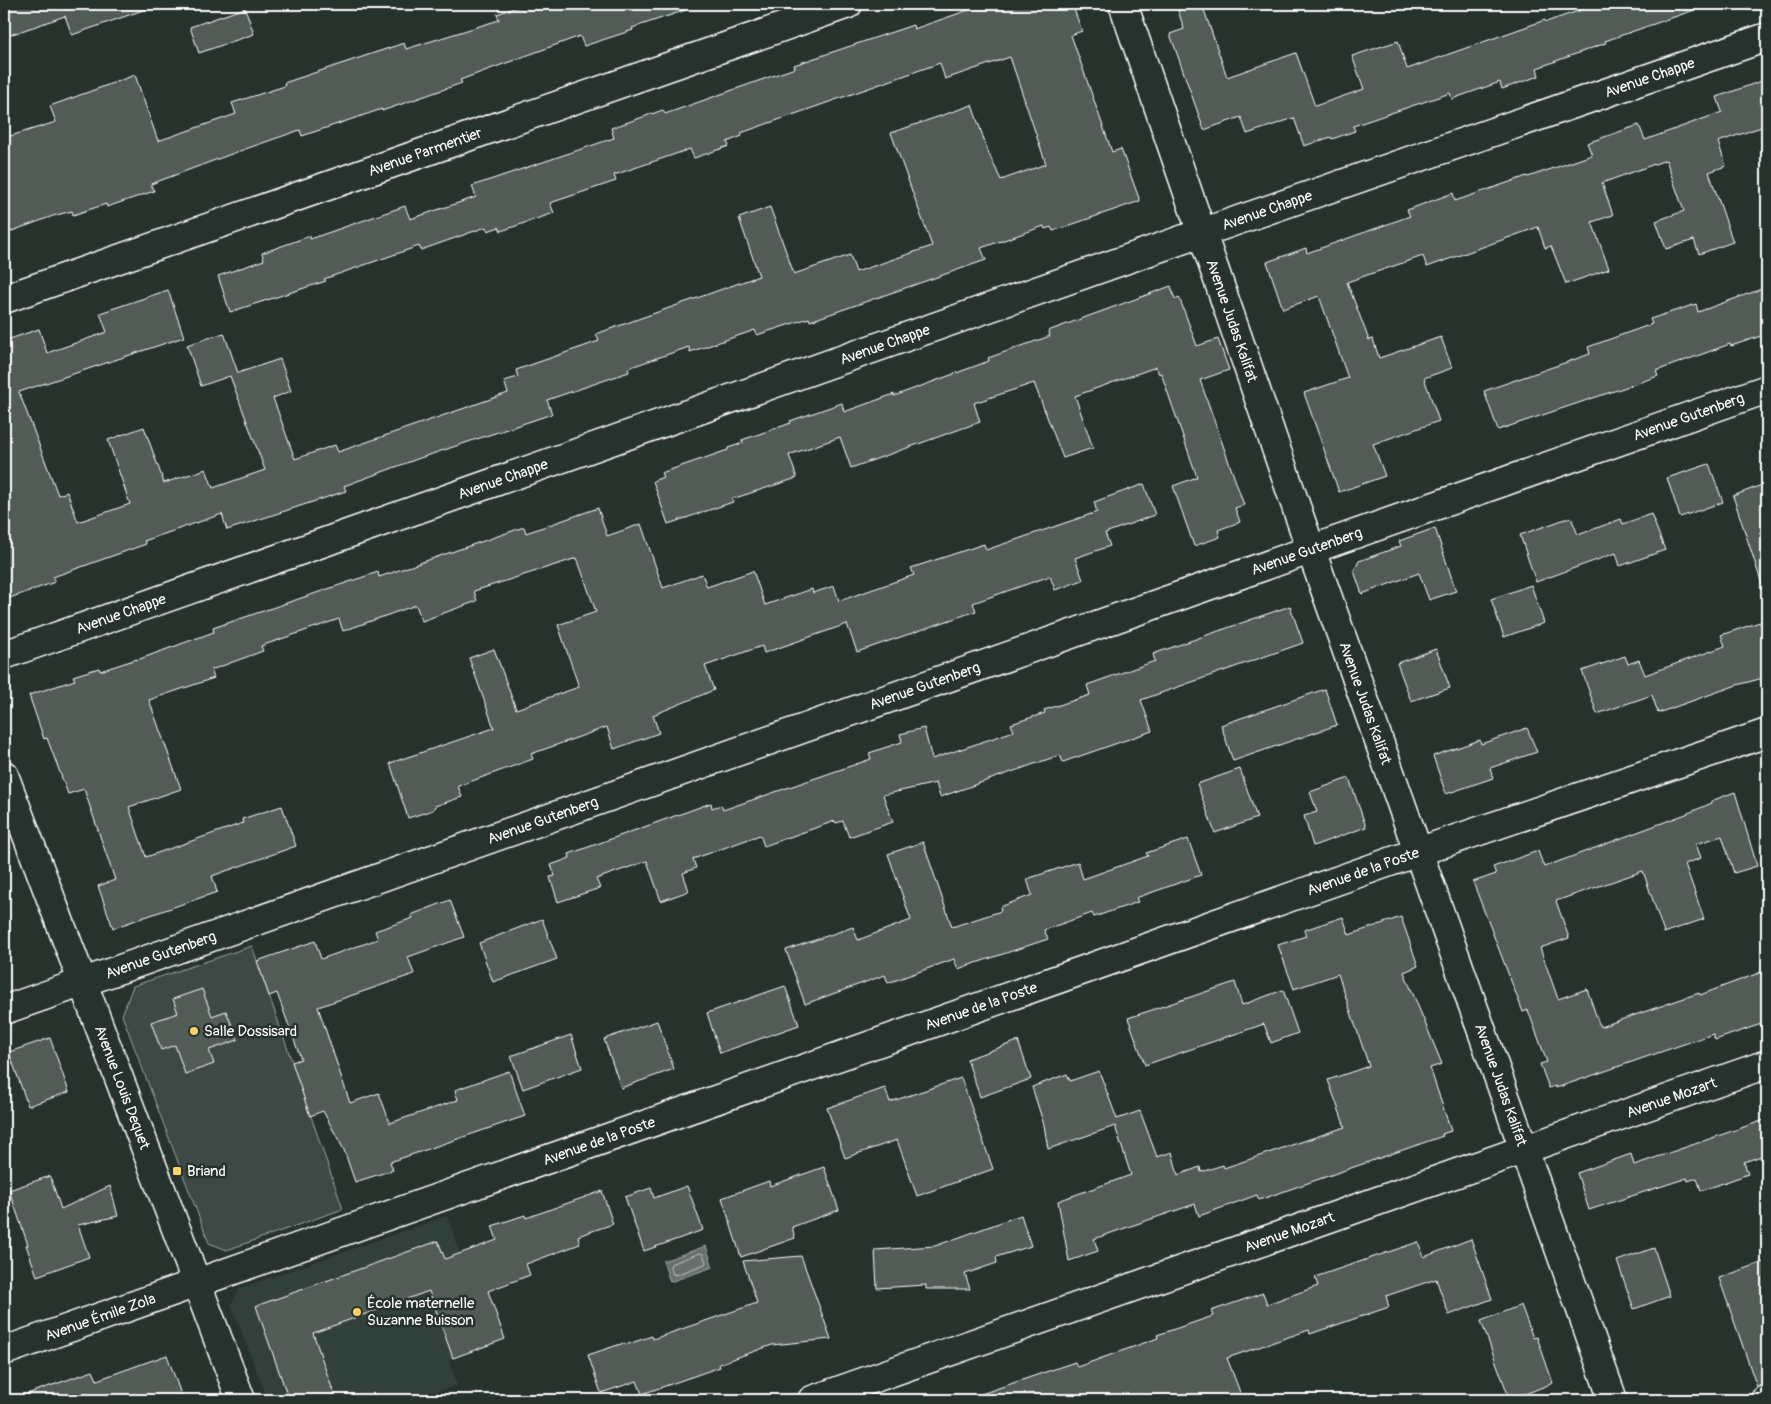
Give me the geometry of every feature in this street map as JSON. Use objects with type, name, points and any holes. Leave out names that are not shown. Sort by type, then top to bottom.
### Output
[{"type":"street","name":"Avenue Parmentier","points":[[4,300],[848,4]]},
{"type":"street","name":"Avenue Judas Kalifat","points":[[1122,4],[1311,550],[1420,852],[1613,1400]]},
{"type":"street","name":"Avenue Chappe","points":[[4,655],[1202,233],[1767,37]]},
{"type":"street","name":"Avenue Gutenberg","points":[[4,1010],[1767,389]]},
{"type":"street","name":"Avenue de la Poste","points":[[197,1284],[1420,852],[1767,733]]},
{"type":"street","name":"Avenue Louis Dequet","points":[[4,775],[241,1400]]},
{"type":"street","name":"Avenue Mozart","points":[[812,1400],[1767,1064]]},
{"type":"street","name":"Avenue Émile Zola","points":[[4,1351],[197,1284]]},
{"type":"shaded area","points":[[252,946],[343,1209],[227,1250],[209,1243],[122,1015],[133,986]]},
{"type":"shaded area","name":"École maternelle Suzanne Buisson","points":[[447,1216],[492,1345],[449,1360],[457,1385],[412,1400],[268,1400],[231,1305],[240,1288]]},
{"type":"water","points":[[706,1246],[713,1267],[670,1282],[663,1261]]},
{"type":"building","points":[[4,4],[149,4],[149,8],[72,35],[65,16],[4,37]]},
{"type":"building","points":[[525,4],[688,4],[689,9],[584,46],[580,36],[460,80],[462,83],[382,111],[382,109],[302,136],[300,130],[234,153],[151,184],[154,191],[107,207],[106,204],[73,215],[72,211],[53,216],[4,234],[4,138],[56,122],[50,106],[135,75],[158,141],[236,114],[232,103],[285,86],[284,83],[404,43],[406,49],[499,20],[497,14]]},
{"type":"building","points":[[997,4],[1072,4],[1082,31],[1071,35],[1112,152],[1121,149],[1140,201],[1053,231],[1051,227],[1045,229],[1044,226],[981,248],[986,260],[810,321],[809,318],[757,335],[755,330],[690,352],[689,347],[628,368],[629,372],[547,400],[552,414],[420,458],[344,486],[346,491],[227,530],[222,514],[144,541],[146,544],[53,577],[55,582],[4,600],[4,341],[39,329],[47,353],[107,332],[100,313],[168,290],[184,337],[19,392],[58,495],[67,492],[78,522],[130,504],[108,440],[144,427],[164,483],[206,469],[213,488],[265,470],[230,376],[201,386],[187,345],[224,333],[238,373],[280,359],[291,391],[273,398],[295,459],[335,445],[338,452],[508,393],[504,381],[518,377],[516,370],[599,341],[596,334],[759,276],[739,218],[770,207],[794,274],[850,255],[856,272],[932,246],[891,133],[972,105],[989,154],[1001,180],[1046,164],[1010,57],[945,79],[940,63],[741,133],[742,136],[727,142],[729,146],[694,158],[690,149],[614,175],[616,181],[550,203],[554,213],[501,231],[499,227],[488,231],[486,227],[421,250],[419,246],[324,279],[326,281],[230,312],[218,276],[264,260],[262,253],[310,236],[310,239],[405,206],[410,219],[476,197],[472,186],[614,138],[611,128],[663,110],[665,114],[795,68],[794,65],[913,25],[914,29],[980,6],[980,9]]},
{"type":"building","points":[[1176,4],[1202,4],[1227,77],[1296,53],[1315,106],[1364,89],[1352,56],[1398,41],[1407,69],[1545,20],[1546,22],[1599,4],[1699,4],[1700,8],[1605,41],[1606,43],[1537,68],[1539,76],[1502,89],[1500,82],[1452,99],[1450,93],[1353,126],[1355,131],[1304,146],[1294,118],[1247,134],[1241,117],[1204,130],[1170,34],[1184,29]]},
{"type":"building","points":[[245,8],[254,34],[199,53],[190,27]]},
{"type":"building","points":[[1767,79],[1767,125],[1718,142],[1726,166],[1709,172],[1733,242],[1699,254],[1694,240],[1666,249],[1656,221],[1684,211],[1666,160],[1602,183],[1613,215],[1592,222],[1609,269],[1566,284],[1551,246],[1545,248],[1538,227],[1427,267],[1423,256],[1347,282],[1369,340],[1373,339],[1379,358],[1441,337],[1452,368],[1424,378],[1439,421],[1373,444],[1385,476],[1339,492],[1304,393],[1348,378],[1319,296],[1283,309],[1267,262],[1306,248],[1307,253],[1410,216],[1407,210],[1453,193],[1455,201],[1592,155],[1587,143],[1639,125],[1645,140],[1722,112],[1717,97]]},
{"type":"building","points":[[1171,286],[1175,299],[1179,297],[1197,346],[1218,339],[1229,370],[1200,380],[1244,505],[1235,508],[1240,522],[1218,530],[1220,537],[1194,546],[1173,486],[1197,477],[1161,373],[1159,374],[1156,367],[1075,396],[1093,448],[1063,458],[1034,383],[974,403],[980,422],[851,468],[840,437],[789,455],[797,478],[732,499],[733,502],[668,524],[653,481],[663,477],[661,473],[728,450],[728,448],[743,443],[742,440],[842,403],[844,412],[894,394],[894,396],[989,361],[988,358],[1050,336],[1048,331]]},
{"type":"building","points":[[1767,287],[1767,334],[1731,346],[1730,344],[1656,371],[1658,376],[1498,430],[1484,391],[1590,354],[1588,347],[1652,324],[1650,319],[1696,304],[1698,312]]},
{"type":"building","points":[[1709,464],[1723,502],[1680,517],[1667,478]]},
{"type":"building","points":[[1767,483],[1767,583],[1762,584],[1733,496]]},
{"type":"building","points":[[1144,484],[1155,515],[1105,533],[1110,546],[1075,558],[1083,580],[1055,590],[1050,576],[973,603],[976,611],[857,652],[847,624],[764,653],[762,646],[705,666],[714,690],[653,715],[659,733],[614,749],[607,727],[531,754],[533,759],[458,786],[462,797],[435,806],[433,810],[408,818],[390,763],[494,728],[469,658],[494,649],[516,709],[579,687],[558,625],[596,612],[577,558],[474,591],[477,601],[422,621],[416,605],[343,631],[339,619],[261,646],[263,651],[211,670],[214,678],[149,700],[181,789],[129,807],[146,857],[243,823],[242,819],[282,806],[296,846],[212,876],[217,892],[113,928],[98,886],[115,880],[84,789],[68,794],[47,738],[44,739],[29,695],[75,680],[73,676],[99,668],[100,671],[137,660],[214,632],[213,628],[378,572],[379,577],[524,527],[526,533],[598,508],[607,536],[641,524],[663,588],[702,574],[707,587],[753,571],[765,605],[812,589],[813,593],[834,586],[839,601],[914,575],[911,568],[984,544],[986,550],[1097,512],[1094,502]]},
{"type":"building","points":[[1651,514],[1665,550],[1620,566],[1616,553],[1536,582],[1520,535],[1571,517],[1578,535],[1621,519],[1623,524]]},
{"type":"building","points":[[1435,528],[1456,591],[1429,600],[1419,573],[1362,594],[1354,571],[1359,561],[1401,546],[1399,541]]},
{"type":"building","points":[[1531,585],[1544,623],[1504,637],[1491,599]]},
{"type":"building","points":[[1290,606],[1303,643],[1141,700],[1152,731],[1063,762],[1060,755],[940,797],[936,783],[883,795],[893,822],[849,837],[843,821],[836,823],[835,821],[764,846],[760,835],[693,859],[696,868],[683,873],[689,891],[661,901],[647,861],[596,879],[600,888],[558,902],[550,877],[555,876],[551,865],[570,858],[569,854],[711,803],[712,808],[721,805],[723,810],[871,759],[869,753],[902,742],[900,734],[924,728],[932,759],[1014,731],[1011,724],[1045,713],[1044,710],[1090,695],[1087,685],[1155,661],[1153,654]]},
{"type":"building","points":[[1760,622],[1767,645],[1767,677],[1737,685],[1658,713],[1652,695],[1597,714],[1582,671],[1625,656],[1628,664],[1639,660],[1645,675],[1725,646],[1721,635]]},
{"type":"building","points":[[1436,649],[1450,688],[1411,701],[1397,663]]},
{"type":"building","points":[[1325,689],[1337,725],[1233,761],[1221,725]]},
{"type":"building","points":[[1527,728],[1537,752],[1490,768],[1493,778],[1446,794],[1433,756],[1480,740],[1481,744]]},
{"type":"building","points":[[1240,769],[1257,818],[1215,833],[1197,784]]},
{"type":"building","points":[[1349,778],[1366,827],[1313,846],[1304,816],[1317,812],[1310,792]]},
{"type":"building","points":[[1735,792],[1757,866],[1734,873],[1722,836],[1696,844],[1701,858],[1685,864],[1704,919],[1664,933],[1643,871],[1556,901],[1569,938],[1540,948],[1558,999],[1587,989],[1600,1027],[1699,993],[1700,995],[1767,970],[1767,1022],[1715,1040],[1713,1034],[1556,1088],[1556,1086],[1549,1088],[1540,1064],[1547,1062],[1528,1010],[1523,1012],[1473,882],[1496,874],[1493,867],[1538,851],[1544,867],[1686,814],[1712,803],[1711,801]]},
{"type":"building","points":[[1188,839],[1201,875],[1136,898],[1138,902],[1094,917],[1092,913],[1044,930],[1048,939],[958,969],[954,959],[888,983],[885,975],[805,1004],[786,950],[853,927],[858,940],[911,920],[888,854],[923,842],[952,927],[1001,911],[1000,907],[1032,895],[1027,879],[1078,862],[1083,879],[1148,856],[1146,853]]},
{"type":"building","points":[[450,900],[464,937],[408,957],[414,974],[318,1007],[350,1103],[379,1093],[390,1123],[458,1100],[455,1090],[509,1071],[525,1116],[390,1162],[393,1170],[355,1182],[344,1150],[323,1111],[310,1116],[292,1062],[301,1059],[277,993],[269,996],[257,961],[315,941],[321,959],[378,939],[375,931],[413,918],[411,915]]},
{"type":"building","points":[[1343,917],[1349,935],[1401,917],[1418,966],[1404,972],[1442,1064],[1430,1068],[1451,1131],[1442,1134],[1443,1136],[1259,1200],[1257,1195],[1199,1216],[1195,1204],[1094,1239],[1098,1251],[1069,1261],[1058,1201],[1131,1175],[1115,1126],[1048,1149],[1044,1125],[1032,1087],[1067,1074],[1070,1081],[1099,1071],[1117,1119],[1140,1111],[1157,1157],[1172,1152],[1178,1175],[1200,1167],[1201,1172],[1223,1165],[1224,1168],[1345,1127],[1328,1080],[1369,1066],[1338,974],[1294,989],[1278,945],[1306,936],[1304,930]]},
{"type":"building","points":[[542,919],[557,959],[493,982],[479,943]]},
{"type":"building","points":[[1235,982],[1242,1005],[1283,990],[1298,1033],[1271,1043],[1264,1024],[1145,1065],[1128,1018]]},
{"type":"building","points":[[785,986],[799,1025],[720,1053],[707,1013]]},
{"type":"building","name":"Salle Dossisard","points":[[202,989],[212,1016],[226,1011],[238,1040],[209,1050],[214,1064],[185,1074],[175,1045],[161,1050],[151,1022],[178,1013],[173,999]]},
{"type":"building","points":[[657,1021],[674,1069],[621,1088],[604,1039]]},
{"type":"building","points":[[571,1035],[582,1068],[523,1089],[511,1056]]},
{"type":"building","points":[[50,1038],[69,1092],[28,1106],[9,1052]]},
{"type":"building","points":[[1018,1041],[1031,1079],[980,1097],[967,1059]]},
{"type":"building","points":[[961,1078],[993,1169],[917,1196],[897,1140],[845,1158],[827,1108],[885,1088],[890,1102]]},
{"type":"building","points":[[1767,1119],[1767,1154],[1744,1162],[1748,1174],[1701,1191],[1697,1178],[1688,1181],[1687,1178],[1589,1210],[1577,1173],[1631,1154],[1634,1165]]},
{"type":"building","points":[[824,1167],[839,1210],[792,1227],[795,1238],[741,1257],[722,1198],[769,1181],[770,1186]]},
{"type":"building","points":[[50,1176],[61,1209],[110,1186],[118,1216],[78,1225],[89,1257],[37,1276],[9,1190]]},
{"type":"building","points":[[687,1186],[703,1230],[644,1251],[625,1197],[651,1188],[654,1198]]},
{"type":"building","points":[[602,1191],[613,1224],[578,1236],[580,1244],[526,1264],[530,1275],[488,1291],[505,1339],[453,1358],[429,1291],[313,1333],[336,1400],[289,1400],[256,1306],[438,1241],[445,1259],[497,1240],[492,1226],[525,1215],[526,1218]]},
{"type":"building","points":[[1021,1215],[1031,1246],[996,1257],[997,1263],[965,1274],[970,1289],[926,1289],[926,1285],[877,1288],[875,1250],[935,1246]]},
{"type":"building","points":[[1471,1239],[1492,1299],[1449,1315],[1436,1279],[1386,1296],[1389,1307],[1310,1334],[1309,1330],[1227,1358],[1243,1400],[979,1400],[978,1395],[1075,1362],[1077,1367],[1158,1338],[1157,1335],[1213,1316],[1211,1311],[1263,1293],[1267,1304],[1318,1286],[1315,1277],[1418,1242],[1424,1257]]},
{"type":"building","points":[[1654,1248],[1670,1296],[1634,1309],[1617,1261]]},
{"type":"building","points":[[801,1256],[831,1339],[772,1345],[719,1364],[720,1367],[642,1394],[637,1381],[601,1393],[588,1355],[652,1336],[653,1339],[757,1303],[743,1261]]},
{"type":"building","points":[[1767,1261],[1767,1383],[1757,1387],[1719,1278]]},
{"type":"building","points":[[1521,1305],[1533,1338],[1537,1337],[1553,1383],[1510,1400],[1481,1321]]},
{"type":"building","points":[[167,1355],[183,1400],[22,1400],[21,1396],[93,1371],[97,1380]]},
{"type":"place","name":"Salle Dossisard","points":[[194,1031]]},
{"type":"place","name":"Briand","points":[[177,1171]]},
{"type":"place","name":"École maternelle Suzanne Buisson","points":[[357,1312]]}]
